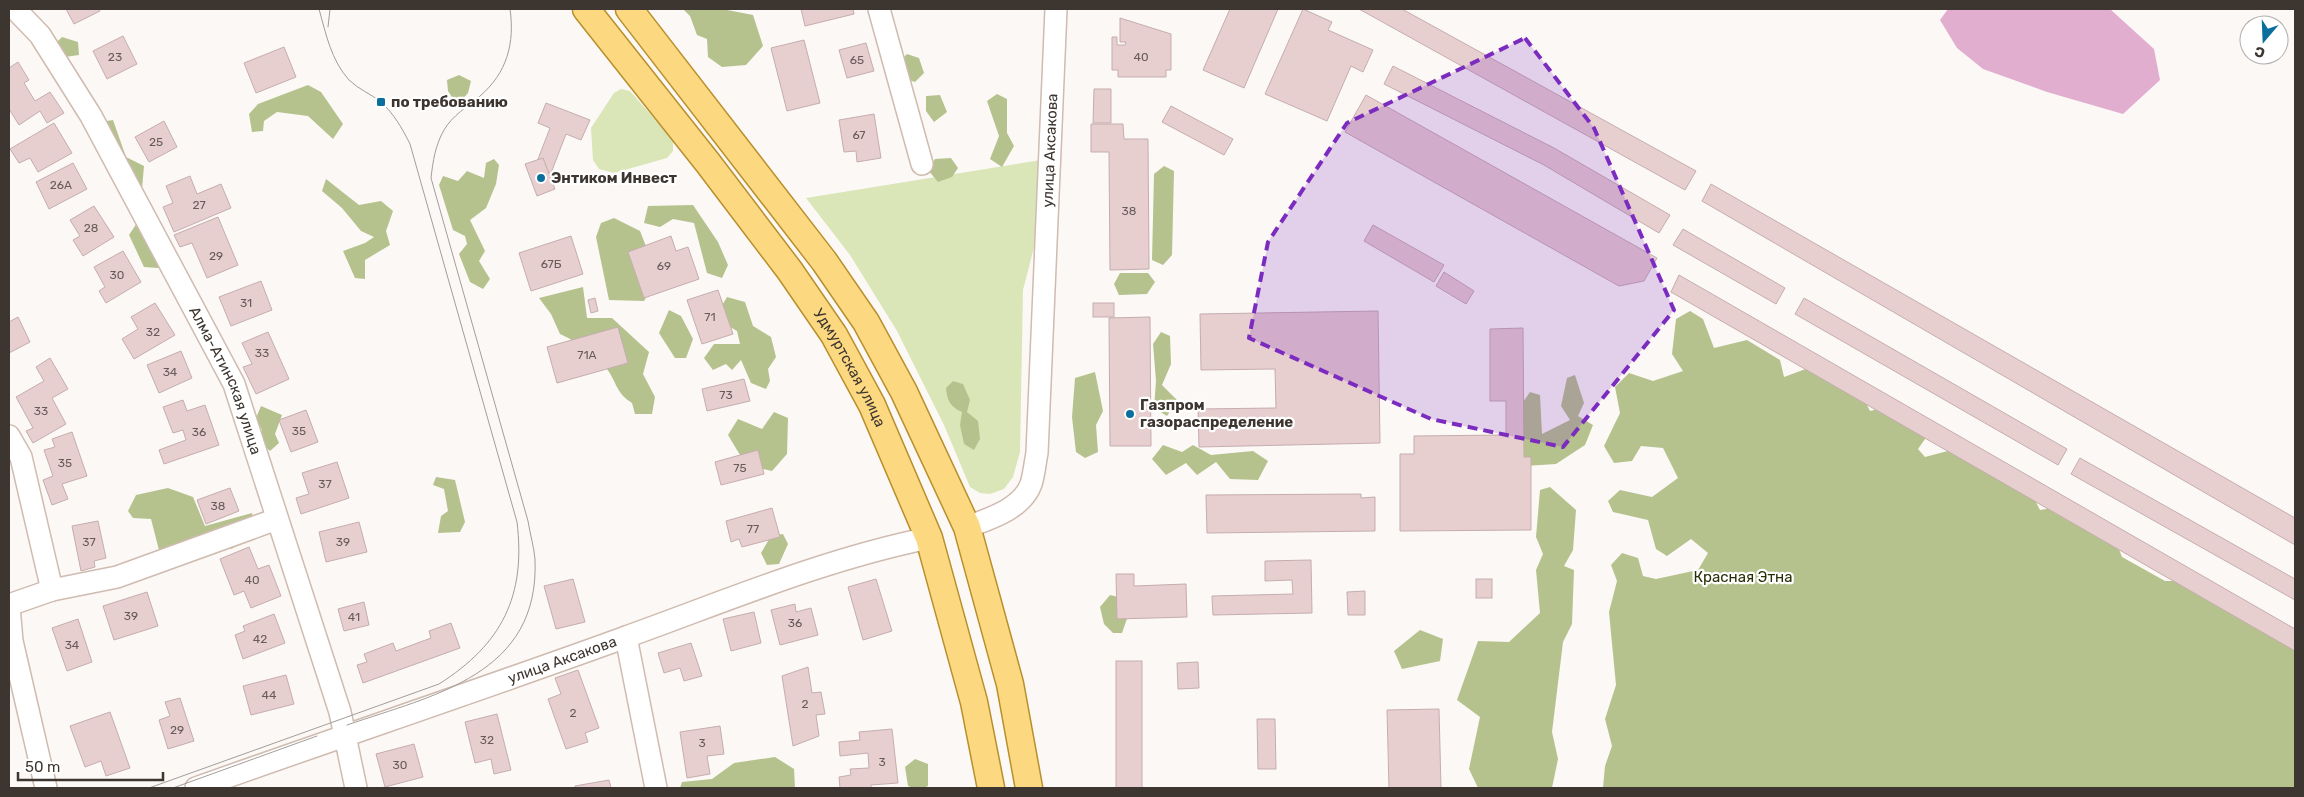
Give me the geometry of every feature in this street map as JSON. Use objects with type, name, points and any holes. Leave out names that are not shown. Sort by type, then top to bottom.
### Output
[{"type":"main road","name":"Удмуртская улица","points":[[586,9],[708,163],[790,271],[834,335],[872,405],[929,538],[974,702],[991,788]]},
{"type":"main road","points":[[629,9],[801,231],[866,322],[904,392],[967,527],[1010,684],[1029,788]]},
{"type":"main road","points":[[929,538],[967,527]]},
{"type":"street","name":"Алма-Атинская улица","points":[[15,9],[40,35],[91,116],[234,384],[340,712],[356,788]]},
{"type":"street","points":[[879,9],[922,164]]},
{"type":"street","name":"улица Аксакова","points":[[967,527],[996,516],[1019,501],[1030,486],[1038,453],[1056,9]]},
{"type":"street","points":[[9,436],[21,457],[52,590]]},
{"type":"street","points":[[46,788],[12,641],[9,606],[52,590],[117,577],[277,519]]},
{"type":"street","name":"улица Аксакова","points":[[196,788],[626,637],[771,583],[889,546],[929,538]]},
{"type":"street","points":[[626,637],[656,788]]},
{"type":"highlighted area","points":[[1525,38],[1594,128],[1674,310],[1563,447],[1431,419],[1249,338],[1268,242],[1347,123]]},
{"type":"green space","points":[[683,9],[722,9],[753,15],[763,46],[746,65],[722,67],[708,57],[707,39],[697,35],[690,16]]},
{"type":"green space","points":[[62,37],[78,42],[79,55],[58,58],[52,47]]},
{"type":"green space","points":[[907,54],[919,58],[924,73],[915,82],[903,78],[898,63]]},
{"type":"green space","points":[[459,75],[471,81],[468,93],[457,105],[448,91],[447,80]]},
{"type":"green space","points":[[308,85],[321,92],[343,124],[333,139],[308,116],[277,112],[264,121],[263,131],[252,132],[249,114],[258,104]]},
{"type":"green space","points":[[621,89],[630,91],[673,140],[673,151],[667,158],[614,173],[599,169],[593,160],[591,128],[614,93]]},
{"type":"green space","points":[[997,94],[1007,99],[1007,133],[1014,146],[1002,167],[990,159],[999,136],[987,101]]},
{"type":"green space","points":[[940,95],[947,112],[934,122],[926,111],[926,96]]},
{"type":"green space","points":[[113,120],[126,157],[144,166],[142,189],[100,122]]},
{"type":"green space","points":[[951,158],[958,168],[952,177],[938,182],[928,170],[935,159]]},
{"type":"green space","points":[[494,159],[499,165],[496,184],[486,208],[470,220],[485,251],[479,261],[490,279],[483,289],[470,282],[459,254],[467,244],[465,236],[453,230],[439,185],[443,176],[458,181],[467,171],[484,178],[486,163]]},
{"type":"green space","points":[[1041,160],[1037,236],[1023,290],[1020,452],[1013,477],[1004,489],[990,494],[980,493],[970,487],[944,425],[897,331],[850,255],[806,198]]},
{"type":"green space","points":[[1164,166],[1174,171],[1172,255],[1163,265],[1152,260],[1154,174]]},
{"type":"green space","points":[[326,179],[359,205],[381,201],[393,211],[386,231],[390,245],[365,260],[365,279],[355,278],[343,251],[365,243],[374,237],[361,231],[342,208],[322,191]]},
{"type":"green space","points":[[693,205],[718,242],[728,265],[722,278],[707,273],[694,223],[673,219],[660,227],[644,223],[648,206]]},
{"type":"green space","points":[[614,218],[640,231],[649,254],[652,287],[644,301],[609,300],[596,237],[601,223]]},
{"type":"green space","points":[[137,223],[160,251],[158,268],[144,267],[129,235]]},
{"type":"green space","points":[[1120,273],[1148,273],[1155,282],[1147,294],[1119,295],[1114,284]]},
{"type":"green space","points":[[583,287],[587,318],[612,318],[649,352],[643,374],[655,397],[652,414],[635,414],[632,403],[620,392],[603,364],[585,349],[560,334],[551,314],[539,298]]},
{"type":"green space","points":[[727,297],[745,302],[753,326],[771,337],[776,357],[768,369],[770,381],[766,389],[751,383],[741,360],[732,370],[726,364],[713,370],[704,358],[714,344],[740,344],[737,331],[725,324],[720,309]]},
{"type":"green space","points":[[669,310],[681,316],[693,339],[686,358],[675,358],[659,333]]},
{"type":"green space","name":"Красная Этна","points":[[1690,311],[1703,319],[1714,348],[1747,340],[1780,360],[1784,377],[1811,367],[1862,395],[1870,411],[1891,406],[1930,432],[1918,449],[1925,457],[1959,448],[2027,485],[2040,510],[2070,505],[2115,539],[2122,557],[2165,581],[2200,581],[2267,627],[2295,642],[2295,788],[1603,788],[1605,766],[1612,746],[1605,719],[1616,685],[1609,612],[1617,581],[1611,565],[1622,553],[1638,558],[1643,576],[1656,579],[1698,570],[1708,553],[1691,539],[1667,556],[1656,549],[1648,520],[1613,512],[1608,501],[1620,490],[1652,497],[1678,478],[1663,448],[1641,446],[1632,461],[1614,463],[1604,446],[1620,413],[1615,387],[1629,373],[1653,381],[1683,371],[1672,354],[1676,319]]},
{"type":"green space","points":[[1161,332],[1170,336],[1171,364],[1162,385],[1177,400],[1167,416],[1154,408],[1156,381],[1153,344]]},
{"type":"green space","points":[[1095,372],[1103,411],[1096,425],[1098,452],[1085,458],[1076,452],[1072,417],[1075,378]]},
{"type":"green space","points":[[1575,375],[1584,403],[1578,416],[1593,425],[1585,445],[1556,464],[1525,466],[1517,457],[1519,408],[1530,392],[1540,395],[1542,434],[1570,420],[1561,406],[1567,378]]},
{"type":"green space","points":[[953,381],[963,384],[970,400],[967,412],[978,421],[980,439],[974,450],[964,444],[960,425],[962,412],[950,403],[947,396],[946,388]]},
{"type":"green space","points":[[261,406],[282,415],[275,434],[279,443],[270,451],[260,441],[262,430],[256,418]]},
{"type":"green space","points":[[774,412],[788,418],[787,454],[772,471],[746,465],[728,435],[738,419],[762,429]]},
{"type":"green space","points":[[1163,445],[1182,452],[1193,445],[1211,455],[1253,451],[1268,461],[1258,480],[1230,479],[1216,462],[1197,475],[1186,463],[1166,475],[1152,459]]},
{"type":"green space","points":[[436,477],[455,480],[465,522],[460,532],[438,533],[441,516],[448,511],[444,489],[433,485]]},
{"type":"green space","points":[[1550,487],[1576,510],[1573,550],[1564,566],[1574,570],[1572,624],[1563,642],[1552,732],[1558,759],[1552,788],[1478,788],[1469,769],[1480,717],[1457,700],[1478,641],[1509,642],[1540,613],[1536,570],[1543,554],[1536,537],[1540,490]]},
{"type":"green space","points":[[168,488],[193,497],[205,526],[252,513],[256,530],[245,542],[231,549],[219,545],[160,554],[151,519],[133,518],[128,511],[136,495]]},
{"type":"green space","points":[[783,534],[788,544],[779,564],[767,565],[761,553],[771,536]]},
{"type":"green space","points":[[1110,595],[1123,598],[1129,613],[1122,633],[1113,633],[1104,624],[1100,607]]},
{"type":"green space","points":[[1420,630],[1443,639],[1440,661],[1402,669],[1394,651]]},
{"type":"green space","points":[[775,757],[794,769],[795,788],[680,788],[682,782],[712,779],[734,763]]},
{"type":"green space","points":[[915,759],[928,764],[928,786],[923,788],[908,786],[905,767]]},
{"type":"shaded area","points":[[1948,9],[2110,9],[2154,49],[2160,80],[2123,114],[2047,92],[1983,69],[1957,48],[1940,20]]},
{"type":"building","points":[[66,9],[99,9],[100,11],[74,24]]},
{"type":"building","points":[[801,9],[853,9],[854,14],[805,26]]},
{"type":"building","points":[[1230,9],[1278,9],[1244,88],[1203,70]]},
{"type":"building","points":[[1303,9],[1332,22],[1328,30],[1373,50],[1363,72],[1351,66],[1327,121],[1265,94]]},
{"type":"building","points":[[1359,9],[1402,9],[1696,171],[1685,190]]},
{"type":"building","points":[[1120,18],[1171,34],[1171,70],[1166,70],[1166,77],[1118,77],[1118,70],[1112,70],[1112,37],[1117,37],[1117,45],[1125,45],[1126,42],[1120,42]]},
{"type":"building","points":[[123,36],[137,64],[107,79],[93,51]]},
{"type":"building","points":[[804,40],[820,103],[787,111],[771,48]]},
{"type":"building","points":[[866,43],[874,71],[847,78],[839,50]]},
{"type":"building","points":[[284,47],[296,77],[256,93],[244,63]]},
{"type":"building","points":[[18,62],[29,80],[24,83],[35,101],[50,92],[64,113],[47,123],[40,111],[19,125],[9,109],[9,68]]},
{"type":"building","points":[[1393,66],[1554,148],[1670,215],[1659,233],[1544,165],[1384,84]]},
{"type":"building","points":[[1094,89],[1111,89],[1111,123],[1093,123]]},
{"type":"building","points":[[1366,95],[1657,258],[1644,281],[1619,286],[1345,132]]},
{"type":"building","points":[[546,103],[590,120],[581,140],[566,134],[551,173],[535,167],[550,128],[538,123]]},
{"type":"building","points":[[1171,106],[1233,139],[1224,155],[1162,122]]},
{"type":"building","points":[[874,114],[881,158],[857,162],[856,151],[844,152],[839,120]]},
{"type":"building","points":[[164,121],[177,147],[149,162],[135,137]]},
{"type":"building","points":[[54,123],[72,153],[38,172],[30,158],[19,163],[10,149]]},
{"type":"building","points":[[1091,124],[1123,124],[1124,139],[1148,139],[1149,269],[1110,270],[1109,152],[1091,152]]},
{"type":"building","points":[[543,158],[555,189],[537,196],[525,164]]},
{"type":"building","points":[[73,163],[87,189],[49,209],[36,182]]},
{"type":"building","points":[[190,176],[197,194],[221,184],[231,208],[174,232],[163,207],[173,203],[166,186]]},
{"type":"building","points":[[1711,184],[2295,518],[2295,545],[1702,201]]},
{"type":"building","points":[[94,206],[114,237],[83,256],[73,240],[80,236],[70,220]]},
{"type":"building","points":[[218,217],[238,265],[207,278],[192,243],[180,247],[174,235]]},
{"type":"building","points":[[1373,225],[1444,265],[1434,282],[1364,241]]},
{"type":"building","points":[[1683,229],[1785,288],[1776,304],[1673,245]]},
{"type":"building","points":[[571,236],[583,274],[531,291],[519,253]]},
{"type":"building","points":[[671,236],[676,251],[688,247],[699,279],[644,298],[628,252]]},
{"type":"building","points":[[123,251],[141,282],[106,303],[99,291],[105,287],[94,267]]},
{"type":"building","points":[[1444,272],[1474,291],[1466,304],[1436,286]]},
{"type":"building","points":[[1679,275],[2295,629],[2295,651],[1671,292]]},
{"type":"building","points":[[261,281],[272,310],[231,326],[219,297]]},
{"type":"building","points":[[718,290],[733,334],[702,344],[687,300]]},
{"type":"building","points":[[595,298],[598,311],[591,313],[588,300]]},
{"type":"building","points":[[1804,298],[2067,449],[2058,465],[1795,314]]},
{"type":"building","points":[[155,303],[175,335],[134,359],[122,339],[138,329],[131,317]]},
{"type":"building","points":[[1093,303],[1114,303],[1114,317],[1093,317]]},
{"type":"building","points":[[1378,311],[1380,443],[1199,447],[1198,409],[1276,408],[1275,369],[1201,370],[1200,314]]},
{"type":"building","points":[[18,317],[30,342],[9,353],[9,322]]},
{"type":"building","points":[[1150,317],[1151,446],[1110,446],[1109,318]]},
{"type":"building","points":[[618,327],[628,363],[557,383],[547,347]]},
{"type":"building","points":[[1523,328],[1524,457],[1531,457],[1531,530],[1400,531],[1400,454],[1414,454],[1414,436],[1506,435],[1506,401],[1490,401],[1490,329]]},
{"type":"building","points":[[268,332],[289,379],[256,394],[243,367],[252,364],[242,343]]},
{"type":"building","points":[[181,351],[192,378],[159,393],[147,365]]},
{"type":"building","points":[[50,358],[68,389],[52,398],[66,424],[33,443],[26,431],[33,428],[16,397],[44,381],[36,367]]},
{"type":"building","points":[[744,379],[750,401],[707,411],[702,389]]},
{"type":"building","points":[[183,400],[187,411],[205,405],[219,445],[164,464],[159,450],[186,440],[183,430],[173,433],[163,407]]},
{"type":"building","points":[[306,410],[318,442],[291,452],[279,420]]},
{"type":"building","points":[[72,432],[87,476],[62,484],[68,499],[52,505],[43,480],[53,476],[44,450],[55,447],[52,439]]},
{"type":"building","points":[[758,450],[764,474],[721,485],[715,462]]},
{"type":"building","points":[[2080,458],[2295,579],[2295,600],[2071,474]]},
{"type":"building","points":[[337,462],[349,498],[301,514],[296,498],[309,494],[302,473]]},
{"type":"building","points":[[230,488],[239,511],[206,524],[197,500]]},
{"type":"building","points":[[1361,494],[1361,498],[1375,497],[1375,531],[1207,533],[1206,495]]},
{"type":"building","points":[[772,508],[780,537],[742,547],[739,539],[731,542],[726,521]]},
{"type":"building","points":[[98,521],[106,558],[94,561],[95,567],[81,571],[72,526]]},
{"type":"building","points":[[359,522],[367,552],[326,562],[319,532]]},
{"type":"building","points":[[249,547],[258,569],[269,565],[281,596],[251,608],[244,591],[234,595],[220,559]]},
{"type":"building","points":[[1311,560],[1312,613],[1213,615],[1212,596],[1293,594],[1292,580],[1265,581],[1265,561]]},
{"type":"building","points":[[1116,574],[1134,574],[1134,586],[1186,584],[1187,617],[1117,619]]},
{"type":"building","points":[[573,579],[585,622],[556,629],[544,586]]},
{"type":"building","points":[[876,579],[892,631],[863,640],[848,587]]},
{"type":"building","points":[[1476,579],[1492,579],[1492,598],[1476,598]]},
{"type":"building","points":[[1365,591],[1365,615],[1348,615],[1347,592]]},
{"type":"building","points":[[147,592],[158,626],[114,640],[103,606]]},
{"type":"building","points":[[364,602],[369,625],[344,631],[338,609]]},
{"type":"building","points":[[795,604],[796,612],[811,608],[818,635],[780,645],[771,610]]},
{"type":"building","points":[[754,612],[761,643],[731,651],[723,619]]},
{"type":"building","points":[[274,614],[285,643],[243,659],[235,635],[245,631],[243,626]]},
{"type":"building","points":[[78,619],[92,662],[67,671],[52,628]]},
{"type":"building","points":[[451,623],[460,648],[363,683],[357,665],[367,662],[364,654],[393,643],[396,651],[431,638],[429,631]]},
{"type":"building","points":[[691,643],[702,676],[684,681],[680,668],[664,673],[658,653]]},
{"type":"building","points":[[1116,661],[1142,661],[1142,788],[1116,788]]},
{"type":"building","points":[[1198,662],[1199,688],[1178,689],[1177,663]]},
{"type":"building","points":[[808,667],[812,693],[821,692],[825,714],[816,715],[819,736],[793,746],[782,676]]},
{"type":"building","points":[[578,670],[599,728],[585,733],[588,742],[566,749],[548,699],[561,694],[555,678]]},
{"type":"building","points":[[286,675],[294,704],[251,715],[243,686]]},
{"type":"building","points":[[180,698],[194,741],[168,749],[159,720],[170,716],[165,702]]},
{"type":"building","points":[[1439,709],[1441,788],[1389,788],[1387,710]]},
{"type":"building","points":[[110,712],[130,768],[106,776],[101,761],[85,767],[70,726]]},
{"type":"building","points":[[497,714],[511,770],[494,774],[491,759],[475,763],[465,722]]},
{"type":"building","points":[[1257,719],[1275,719],[1276,769],[1258,769]]},
{"type":"building","points":[[720,726],[724,754],[707,756],[710,774],[687,778],[680,732]]},
{"type":"building","points":[[892,729],[898,783],[871,785],[871,788],[840,788],[839,777],[851,775],[850,769],[869,768],[868,753],[840,756],[839,742],[860,740],[859,732]]},
{"type":"building","points":[[414,744],[423,777],[385,787],[376,754]]},
{"type":"building","points":[[609,780],[611,788],[575,788],[575,786]]},
{"type":"tram line","points":[[149,788],[439,684],[461,669],[494,635],[505,616],[513,595],[519,549],[517,522],[410,144],[390,111],[381,102],[349,80],[343,72],[333,55],[319,9]]},
{"type":"tram line","points":[[328,27],[330,9]]},
{"type":"tram line","points":[[347,725],[414,703],[446,690],[476,674],[501,655],[520,630],[532,598],[535,559],[528,521],[431,178],[436,148],[447,125],[489,87],[503,67],[510,45],[510,9]]},
{"type":"tram line","points":[[173,788],[317,736]]},
{"type":"place","name":"по требованию","points":[[381,102]]},
{"type":"place","name":"Энтиком Инвест","points":[[541,178]]},
{"type":"place","name":"Газпром газораспределение","points":[[1130,414]]}]
